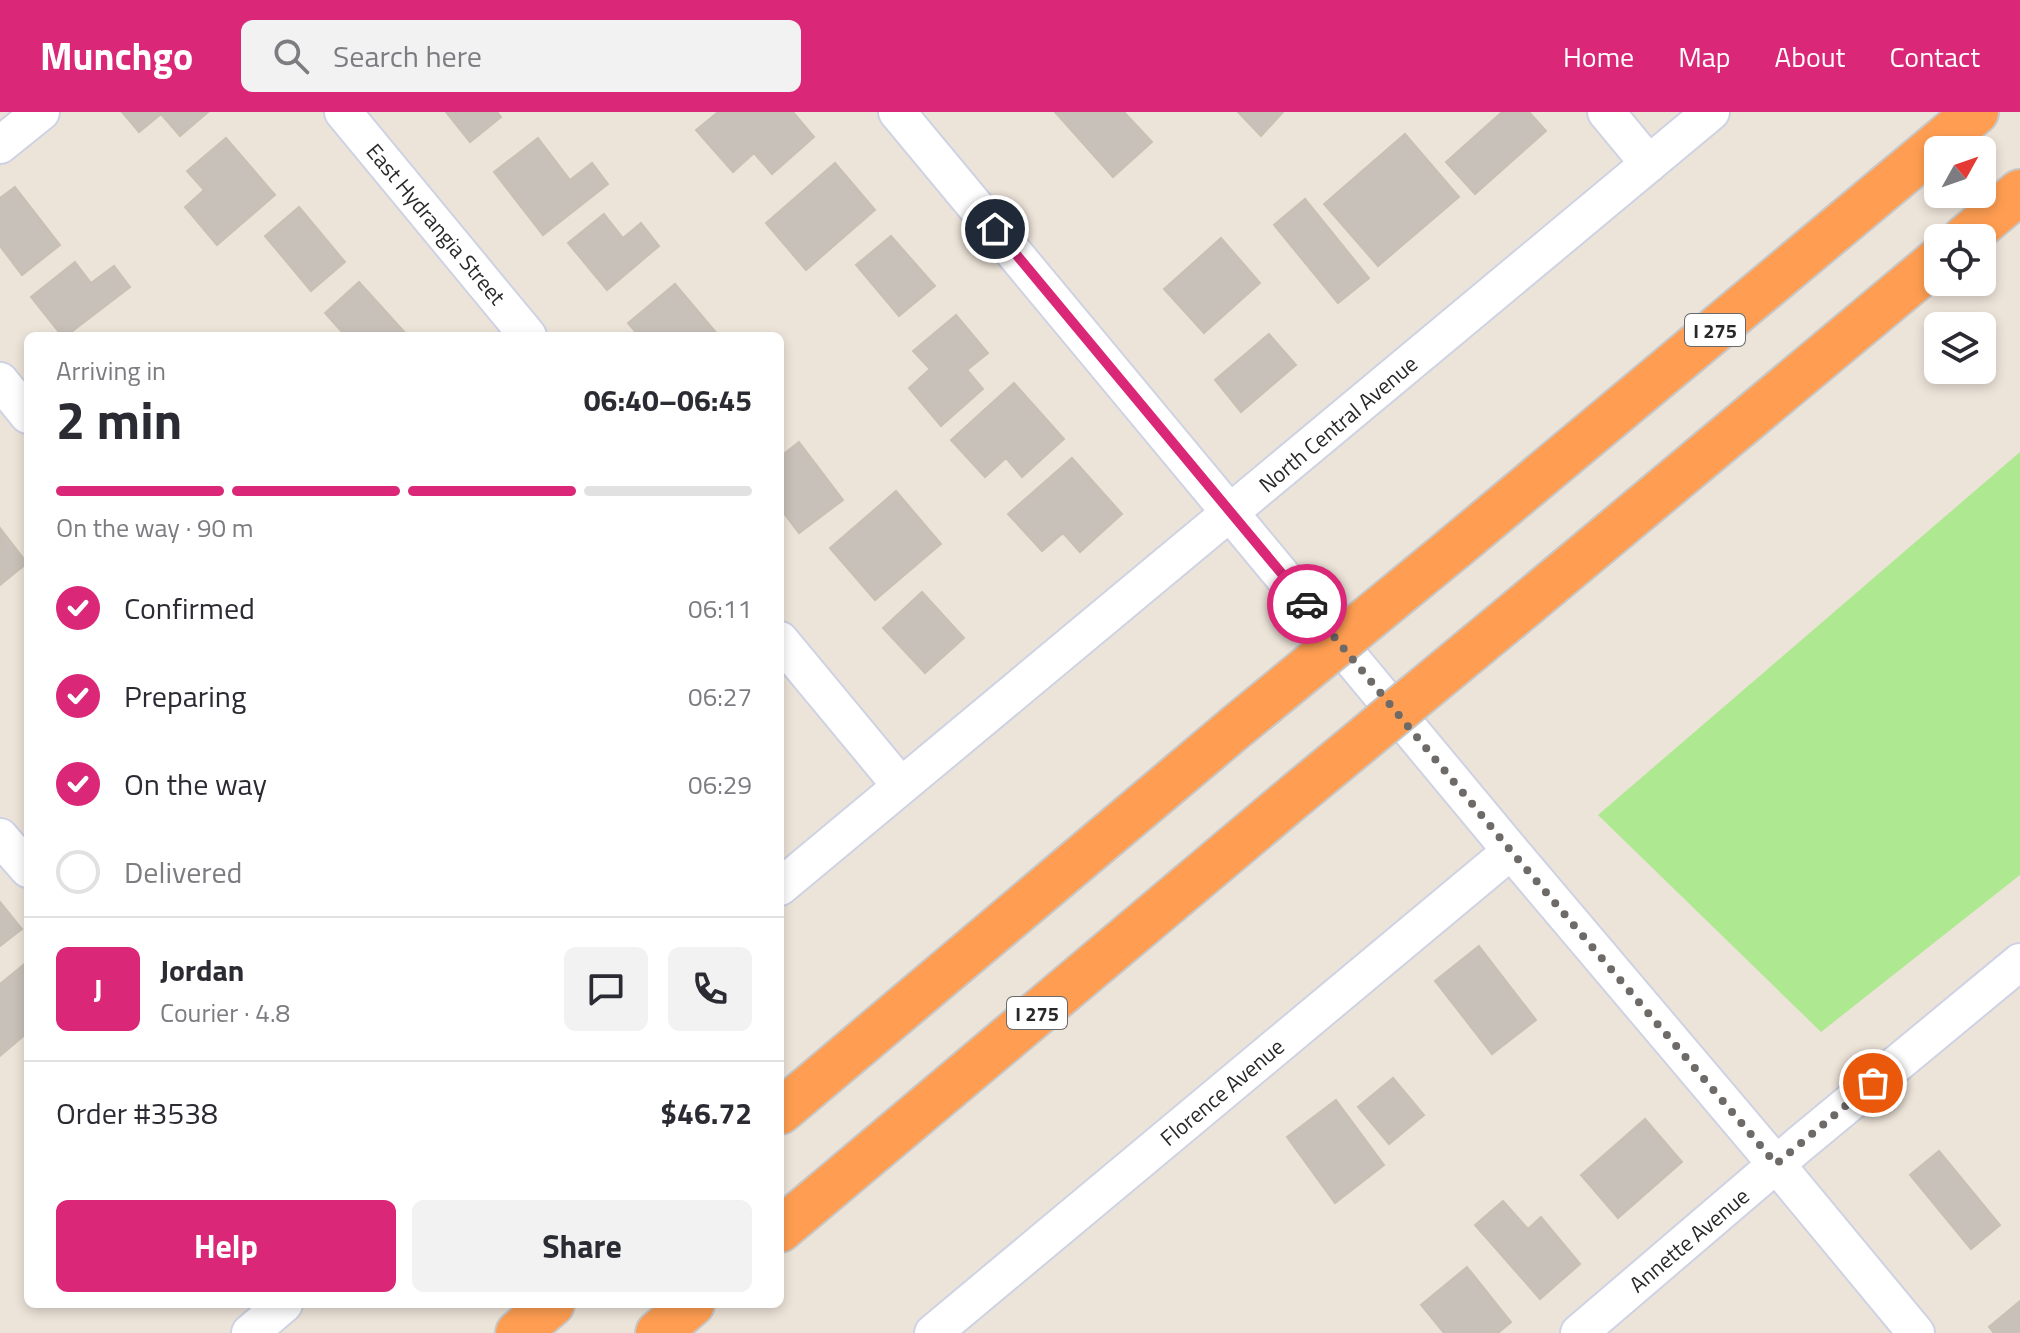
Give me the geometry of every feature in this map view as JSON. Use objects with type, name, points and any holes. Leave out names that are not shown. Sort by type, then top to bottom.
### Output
[{"type":"highway","name":"I 275","points":[[784,1109],[1236,727],[1976,112]]},
{"type":"highway","points":[[1982,224],[2020,192]]},
{"type":"highway","name":"I 275","points":[[784,1227],[1924,272]]},
{"type":"highway","points":[[518,1333],[547,1308]]},
{"type":"highway","points":[[658,1333],[687,1308]]},
{"type":"street","points":[[0,145],[41,112]]},
{"type":"street","name":"East Hydrangia Street","points":[[343,112],[525,332]]},
{"type":"street","points":[[897,112],[1916,1333]]},
{"type":"street","points":[[1606,112],[1649,164]]},
{"type":"street","name":"North Central Avenue","points":[[784,884],[1711,112]]},
{"type":"street","points":[[0,381],[24,410]]},
{"type":"street","points":[[784,645],[901,786]]},
{"type":"street","points":[[0,837],[24,864]]},
{"type":"street","name":"Florence Avenue","points":[[933,1333],[1511,851]]},
{"type":"street","name":"Annette Avenue","points":[[1579,1333],[1776,1164],[2020,962]]},
{"type":"street","points":[[250,1333],[279,1308]]},
{"type":"green space","points":[[2020,452],[2020,875],[1821,1032],[1598,815]]},
{"type":"building","points":[[122,112],[208,112],[180,136],[161,114],[139,132]]},
{"type":"building","points":[[446,112],[497,112],[501,117],[470,142]]},
{"type":"building","points":[[718,112],[793,112],[814,137],[772,174],[754,153],[733,172],[696,130]]},
{"type":"building","points":[[1055,112],[1124,112],[1152,142],[1113,177]]},
{"type":"building","points":[[1238,112],[1283,112],[1261,136]]},
{"type":"building","points":[[1502,112],[1529,112],[1546,131],[1475,194],[1446,162]]},
{"type":"building","points":[[1405,134],[1459,197],[1378,266],[1324,204]]},
{"type":"building","points":[[226,138],[275,195],[217,245],[185,207],[204,190],[187,171]]},
{"type":"building","points":[[538,138],[570,180],[592,163],[608,184],[543,235],[494,172]]},
{"type":"building","points":[[835,163],[875,210],[806,270],[766,223]]},
{"type":"building","points":[[15,187],[60,245],[22,275],[0,246],[0,198]]},
{"type":"building","points":[[1305,199],[1369,278],[1338,303],[1274,225]]},
{"type":"building","points":[[299,207],[345,262],[311,291],[265,236]]},
{"type":"building","points":[[604,214],[623,238],[641,223],[659,246],[607,290],[568,243]]},
{"type":"building","points":[[891,236],[935,286],[899,316],[856,265]]},
{"type":"building","points":[[1221,238],[1260,283],[1204,333],[1164,289]]},
{"type":"building","points":[[75,262],[91,283],[114,266],[130,287],[71,332],[59,332],[31,297]]},
{"type":"building","points":[[359,282],[404,332],[342,332],[325,313]]},
{"type":"building","points":[[675,284],[716,332],[636,332],[628,323]]},
{"type":"building","points":[[956,315],[988,353],[967,370],[983,389],[941,426],[909,388],[930,369],[913,351]]},
{"type":"building","points":[[1269,334],[1296,365],[1241,412],[1215,380]]},
{"type":"building","points":[[1014,383],[1064,439],[1022,477],[1006,458],[985,477],[951,440]]},
{"type":"building","points":[[799,442],[843,500],[799,533],[784,513],[784,454]]},
{"type":"building","points":[[1072,458],[1122,514],[1080,552],[1063,533],[1042,551],[1008,514]]},
{"type":"building","points":[[896,491],[941,544],[875,600],[830,548]]},
{"type":"building","points":[[0,528],[24,559],[24,565],[0,585]]},
{"type":"building","points":[[922,592],[964,638],[925,673],[883,628]]},
{"type":"building","points":[[0,902],[22,929],[0,946]]},
{"type":"building","points":[[1479,946],[1536,1020],[1492,1054],[1435,981]]},
{"type":"building","points":[[24,964],[24,1035],[0,1056],[0,984]]},
{"type":"building","points":[[1393,1078],[1424,1115],[1389,1144],[1358,1107]]},
{"type":"building","points":[[1336,1100],[1384,1165],[1335,1203],[1287,1137]]},
{"type":"building","points":[[1645,1119],[1682,1162],[1618,1218],[1581,1175]]},
{"type":"building","points":[[1939,1151],[2000,1225],[1971,1249],[1910,1175]]},
{"type":"building","points":[[1503,1201],[1528,1229],[1541,1217],[1580,1264],[1540,1299],[1475,1225]]},
{"type":"building","points":[[1467,1267],[1511,1322],[1498,1333],[1444,1333],[1421,1305]]},
{"type":"building","points":[[2020,1301],[2020,1333],[1994,1333],[1989,1327]]},
{"type":"way so far","points":[[1307,604],[1776,1164],[1873,1083]]},
{"type":"route","points":[[995,229],[1307,604]]}]
